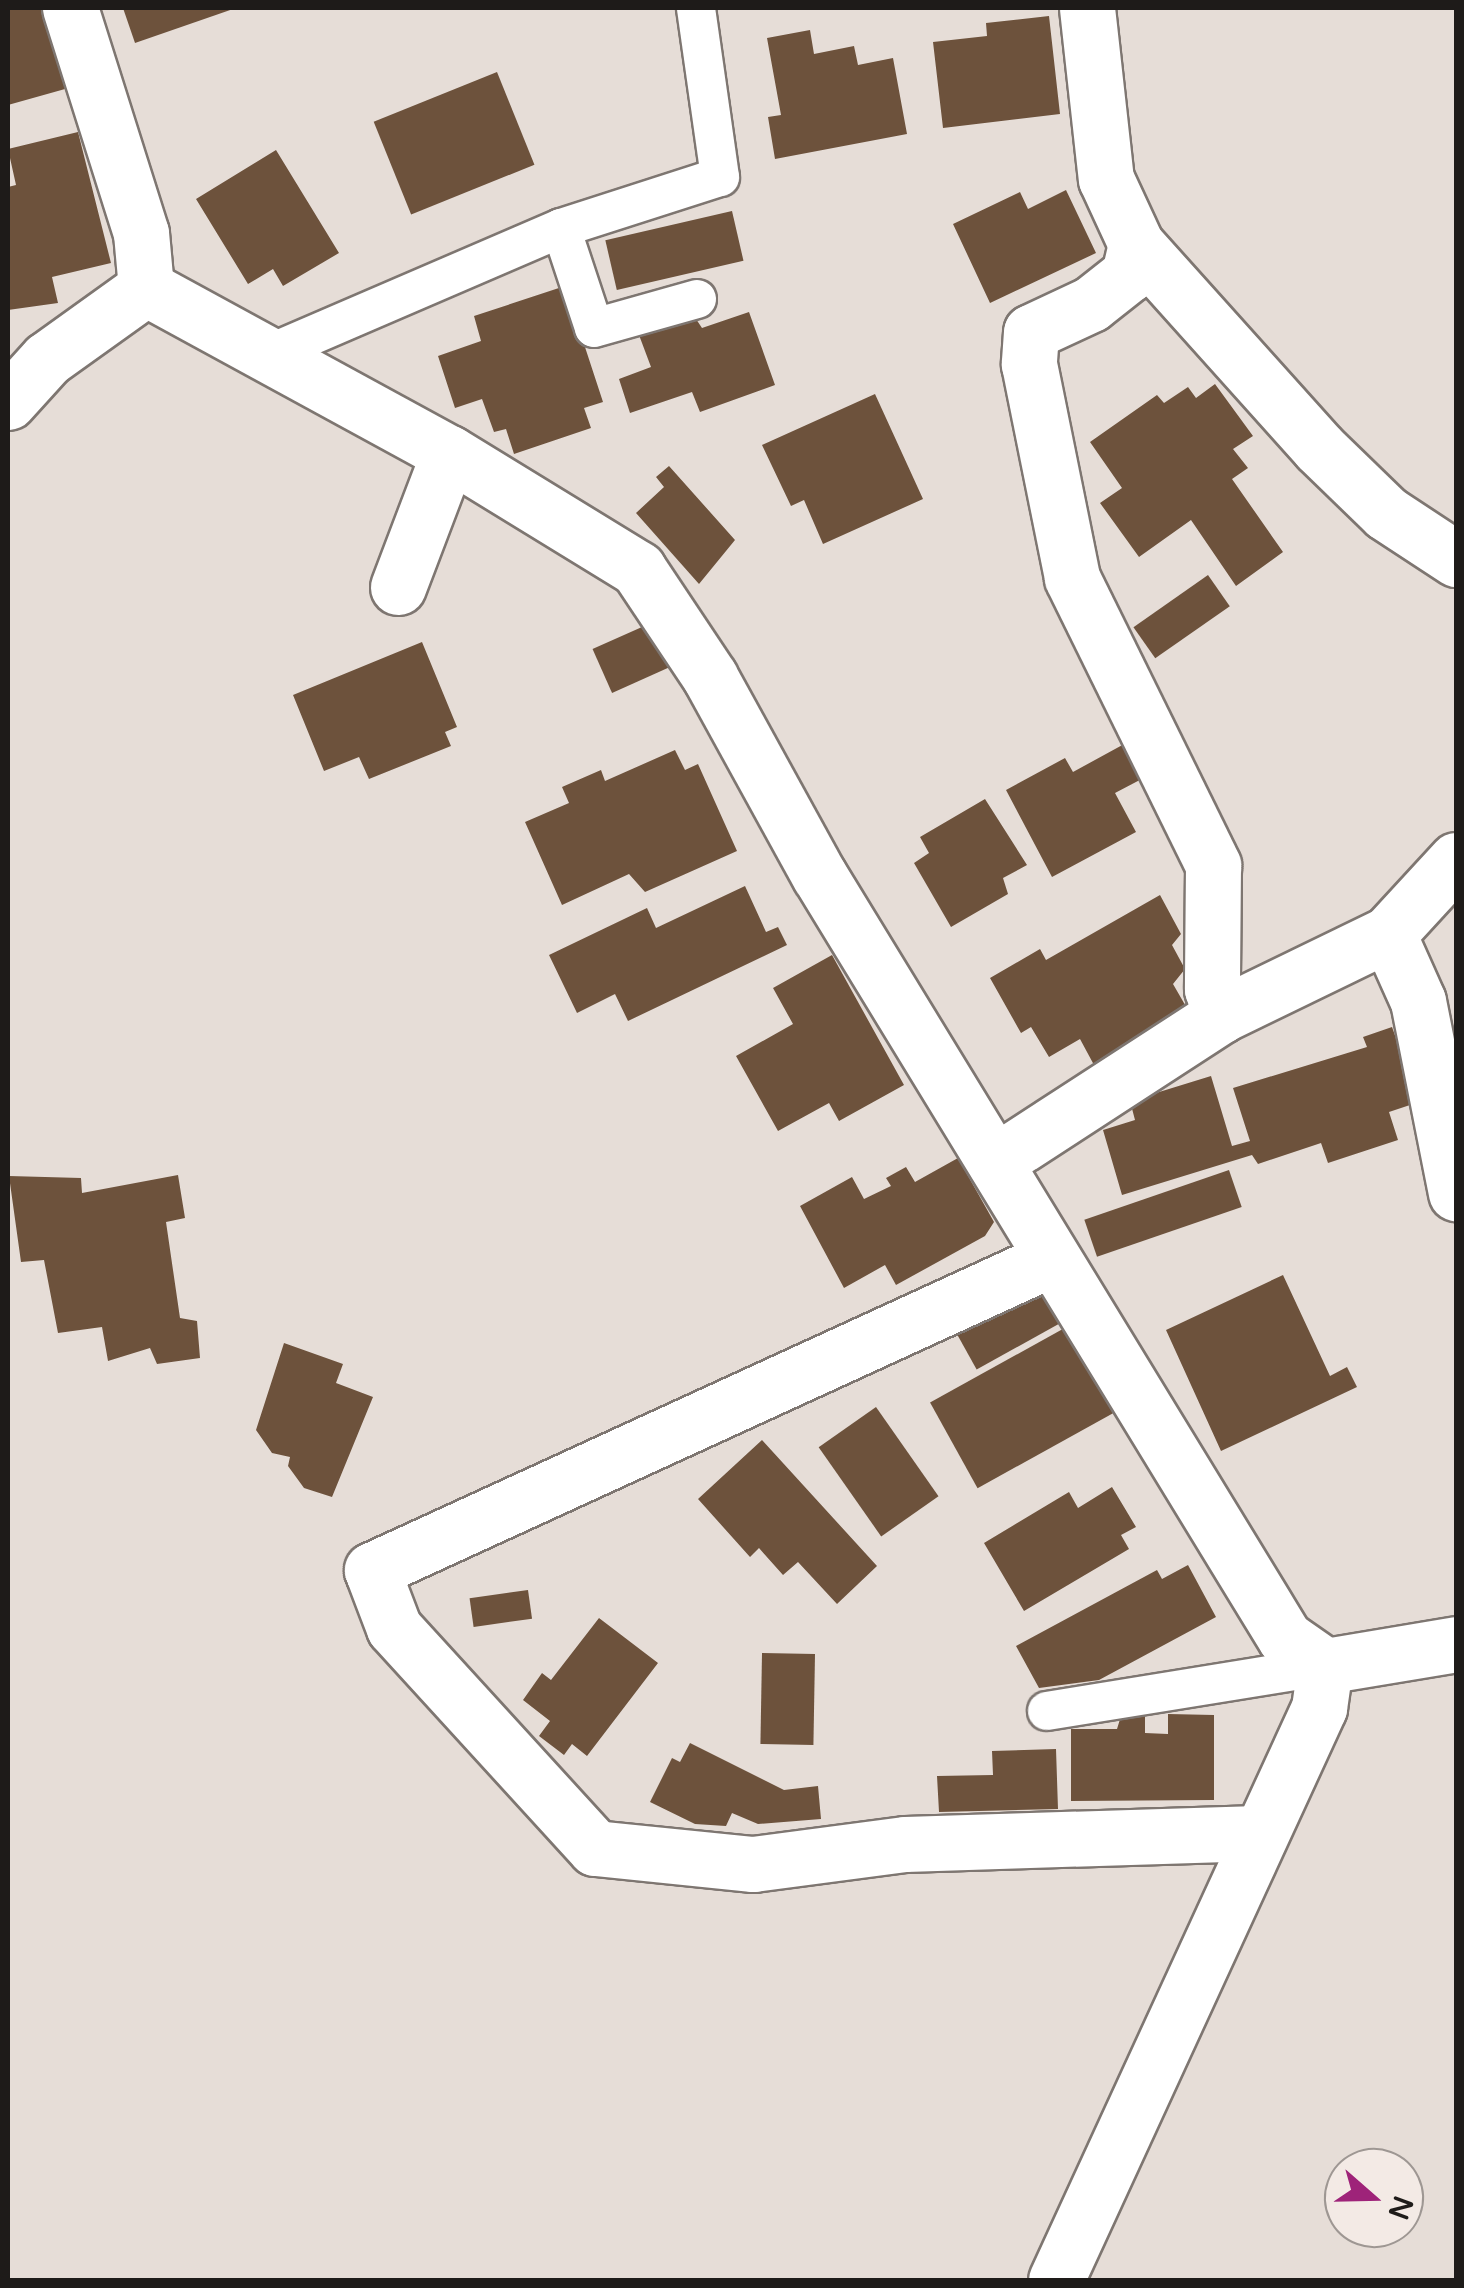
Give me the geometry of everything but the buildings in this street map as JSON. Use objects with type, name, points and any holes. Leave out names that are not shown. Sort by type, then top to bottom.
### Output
[{"type":"street","points":[[70,8],[141,233],[146,288]]},
{"type":"street","points":[[1087,8],[1106,179],[1136,244],[1319,448],[1386,514],[1456,559]]},
{"type":"street","points":[[1136,244],[1129,274],[1090,304],[1031,332],[1030,364],[1072,578],[1212,865],[1212,988],[1221,1015]]},
{"type":"street","points":[[146,288],[449,453],[638,569],[710,677],[820,875],[1285,1638],[1325,1666],[1456,1644]]},
{"type":"street","points":[[8,402],[47,359],[146,288]]},
{"type":"street","points":[[398,587],[449,453]]},
{"type":"street","points":[[995,1162],[1221,1015],[1388,934],[1456,860]]},
{"type":"street","points":[[1388,934],[1418,1001],[1456,1193]]},
{"type":"street","points":[[1051,1259],[372,1570],[394,1628],[595,1848],[753,1864],[905,1844],[1258,1833]]},
{"type":"street","points":[[1056,2280],[1258,1833],[1319,1708],[1325,1666]]},
{"type":"lane","points":[[271,353],[561,228],[720,177],[696,8]]},
{"type":"lane","points":[[561,228],[594,328],[697,299]]},
{"type":"lane","points":[[1047,1711],[1325,1666]]}]
